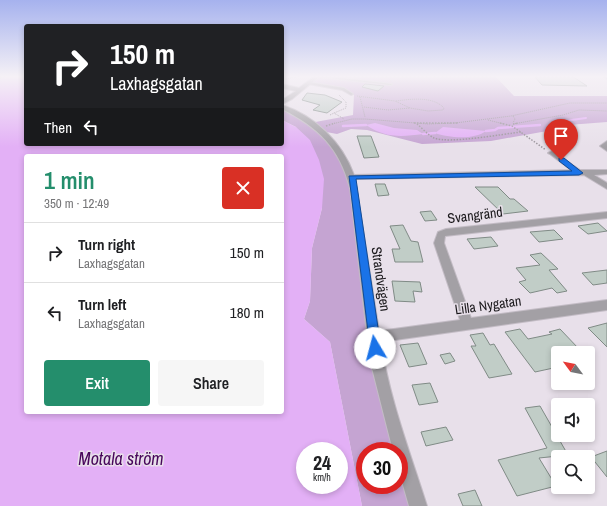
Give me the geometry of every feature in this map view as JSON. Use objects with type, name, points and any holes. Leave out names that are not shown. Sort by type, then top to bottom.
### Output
[{"type":"street","name":"Strandvägen","points":[[284,108],[311,122],[326,135],[344,157],[352,177],[374,337],[383,387],[418,506]]},
{"type":"street","points":[[607,143],[603,146],[607,150]]},
{"type":"street","points":[[552,153],[607,187]]},
{"type":"street","points":[[352,177],[607,172]]},
{"type":"street","name":"Svangränd","points":[[467,323],[439,243],[441,234],[446,232],[607,216]]},
{"type":"street","name":"Lilla Nygatan","points":[[374,337],[467,323],[607,305]]},
{"type":"path","points":[[330,115],[345,109],[346,102],[344,100]]},
{"type":"path","points":[[361,100],[364,107],[365,118]]},
{"type":"path","points":[[383,100],[395,101],[405,100]]},
{"type":"path","points":[[364,107],[388,110],[410,108],[433,111],[442,110],[444,108],[440,104],[430,101],[415,100]]},
{"type":"path","points":[[395,101],[410,108]]},
{"type":"path","points":[[323,127],[344,119],[365,118],[442,124],[513,116],[570,103],[607,103]]},
{"type":"path","points":[[513,124],[563,115],[568,112],[580,110],[607,111]]},
{"type":"path","points":[[334,113],[344,119]]},
{"type":"path","points":[[512,126],[515,119],[513,116]]},
{"type":"path","points":[[486,120],[512,126],[552,153]]},
{"type":"path","points":[[416,123],[434,138],[470,139],[520,132]]},
{"type":"shaded area","points":[[354,100],[607,100],[607,122],[568,125],[564,128],[491,141],[422,144],[367,130],[351,129],[337,134],[321,131],[352,177],[395,442],[356,442],[356,475],[330,342],[304,319],[310,301],[312,248],[322,208],[296,127],[284,121],[284,108],[310,123],[353,115]]},
{"type":"shaded area","points":[[408,492],[412,506],[362,506],[360,494],[408,494]]},
{"type":"water","name":"Motala ström","points":[[0,100],[24,100],[24,146],[284,146],[284,121],[296,127],[310,140],[319,160],[324,179],[322,208],[312,248],[310,301],[304,319],[330,342],[356,475],[356,494],[360,494],[362,506],[0,506]]},
{"type":"water","points":[[375,123],[394,128],[417,130],[423,134],[393,136],[380,132],[366,125]]},
{"type":"water","points":[[443,127],[486,131],[475,136],[468,137],[447,136],[435,133]]},
{"type":"building","points":[[302,100],[336,100],[342,102],[327,113],[313,110],[320,105]]},
{"type":"building","points":[[357,136],[371,136],[379,157],[364,158]]},
{"type":"building","points":[[375,184],[385,184],[389,195],[378,196]]},
{"type":"building","points":[[475,187],[498,187],[510,199],[514,199],[528,211],[503,214]]},
{"type":"building","points":[[431,211],[437,220],[425,221],[420,212]]},
{"type":"building","points":[[598,223],[607,231],[588,234],[578,226]]},
{"type":"building","points":[[403,225],[411,241],[418,242],[423,262],[395,262],[392,249],[400,249],[390,226]]},
{"type":"building","points":[[554,230],[563,239],[539,242],[530,232]]},
{"type":"building","points":[[491,237],[498,246],[474,249],[467,239]]},
{"type":"building","points":[[541,253],[558,269],[549,270],[567,291],[557,293],[552,288],[530,293],[519,282],[526,280],[516,268],[540,265],[530,255]]},
{"type":"building","points":[[607,270],[607,283],[593,285],[582,273]]},
{"type":"building","points":[[392,281],[420,282],[422,292],[413,291],[415,302],[395,301]]},
{"type":"building","points":[[607,323],[607,347],[588,328]]},
{"type":"building","points":[[520,329],[528,339],[552,334],[549,332],[560,329],[576,346],[551,346],[551,369],[535,372],[505,332]]},
{"type":"building","points":[[483,333],[490,345],[494,344],[512,374],[489,378],[471,346],[476,346],[470,335]]},
{"type":"building","points":[[418,343],[427,364],[409,367],[400,345]]},
{"type":"building","points":[[450,353],[455,361],[445,364],[440,355]]},
{"type":"building","points":[[430,383],[438,402],[419,405],[412,385]]},
{"type":"building","points":[[540,406],[551,425],[551,442],[561,442],[565,450],[551,450],[551,457],[539,458],[551,478],[551,487],[517,496],[498,460],[547,448],[525,408]]},
{"type":"building","points":[[446,427],[453,440],[426,446],[421,432]]},
{"type":"building","points":[[607,451],[607,477],[595,462],[595,456]]},
{"type":"building","points":[[475,490],[482,506],[463,506],[458,494]]},
{"type":"waterway","points":[[557,122],[586,118]]},
{"type":"waterway","points":[[343,126],[366,125]]},
{"type":"waterway","points":[[486,131],[495,130],[498,128],[540,125]]},
{"type":"waterway","points":[[423,134],[435,133]]},
{"type":"route","points":[[375,348],[352,177],[579,173],[561,160]]}]
